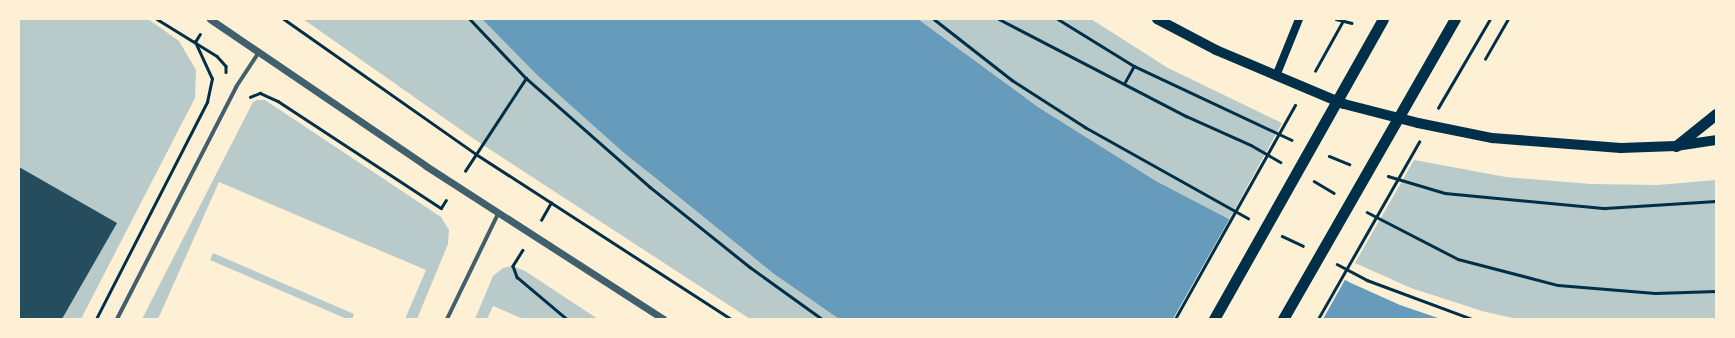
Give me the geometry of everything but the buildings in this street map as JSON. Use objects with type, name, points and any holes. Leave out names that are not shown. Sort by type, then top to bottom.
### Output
[{"type":"highway","points":[[1214,319],[1383,19]]},
{"type":"highway","points":[[1283,319],[1455,19]]},
{"type":"highway","points":[[1676,146],[1716,114]]},
{"type":"main road","points":[[1157,19],[1216,50],[1344,104],[1418,124],[1492,138],[1621,148],[1676,146],[1716,140]]},
{"type":"main road","points":[[1276,76],[1299,19]]},
{"type":"street","points":[[210,19],[499,212],[663,319]]},
{"type":"street","points":[[118,319],[236,87],[259,52]]},
{"type":"street","points":[[447,319],[499,212]]},
{"type":"path","points":[[157,19],[217,56],[226,66],[227,81],[251,97],[260,93],[278,101],[441,208]]},
{"type":"path","points":[[284,19],[476,154],[731,319]]},
{"type":"path","points":[[470,19],[526,78],[650,187],[750,267],[822,319]]},
{"type":"path","points":[[934,19],[1012,80],[1085,127]]},
{"type":"path","points":[[1058,19],[1134,66],[1295,141]]},
{"type":"path","points":[[1336,19],[1352,23]]},
{"type":"path","points":[[1312,76],[1344,19]]},
{"type":"path","points":[[1435,113],[1490,19]]},
{"type":"path","points":[[1485,59],[1508,19]]},
{"type":"path","points":[[96,319],[207,102],[212,79],[195,42]]},
{"type":"path","points":[[1125,82],[1134,66]]},
{"type":"path","points":[[476,154],[526,78]]},
{"type":"path","points":[[1175,319],[1296,104]]},
{"type":"path","points":[[1318,319],[1419,141]]},
{"type":"path","points":[[1323,153],[1351,164]]},
{"type":"path","points":[[1380,173],[1445,192],[1605,208],[1716,201]]},
{"type":"path","points":[[513,266],[517,277],[566,319]]},
{"type":"shaded area","points":[[19,19],[148,19],[179,41],[196,70],[195,98],[81,319],[19,319]]},
{"type":"shaded area","points":[[303,19],[482,19],[538,76],[651,175],[774,274],[839,319],[750,319],[474,139]]},
{"type":"shaded area","points":[[918,19],[1091,19],[1168,68],[1282,123],[1229,220],[1156,181],[1038,107]]},
{"type":"shaded area","points":[[257,100],[265,100],[441,217],[449,230],[448,244],[417,319],[405,319],[426,270],[219,182],[158,319],[142,319],[253,102]]},
{"type":"shaded area","points":[[1414,160],[1506,177],[1591,184],[1658,185],[1716,180],[1716,319],[1517,319],[1482,311],[1411,288],[1355,263]]},
{"type":"shaded area","points":[[213,253],[354,314],[352,319],[347,319],[210,260]]},
{"type":"shaded area","points":[[513,266],[525,271],[598,319],[523,319],[493,306],[487,319],[475,319],[493,276],[503,268]]},
{"type":"water","points":[[482,19],[918,19],[1038,107],[1156,181],[1351,283],[1400,305],[1441,319],[839,319],[774,274],[623,152],[538,76]]},
{"type":"pier","points":[[1230,218],[1346,278],[1323,319],[1173,319]]}]
